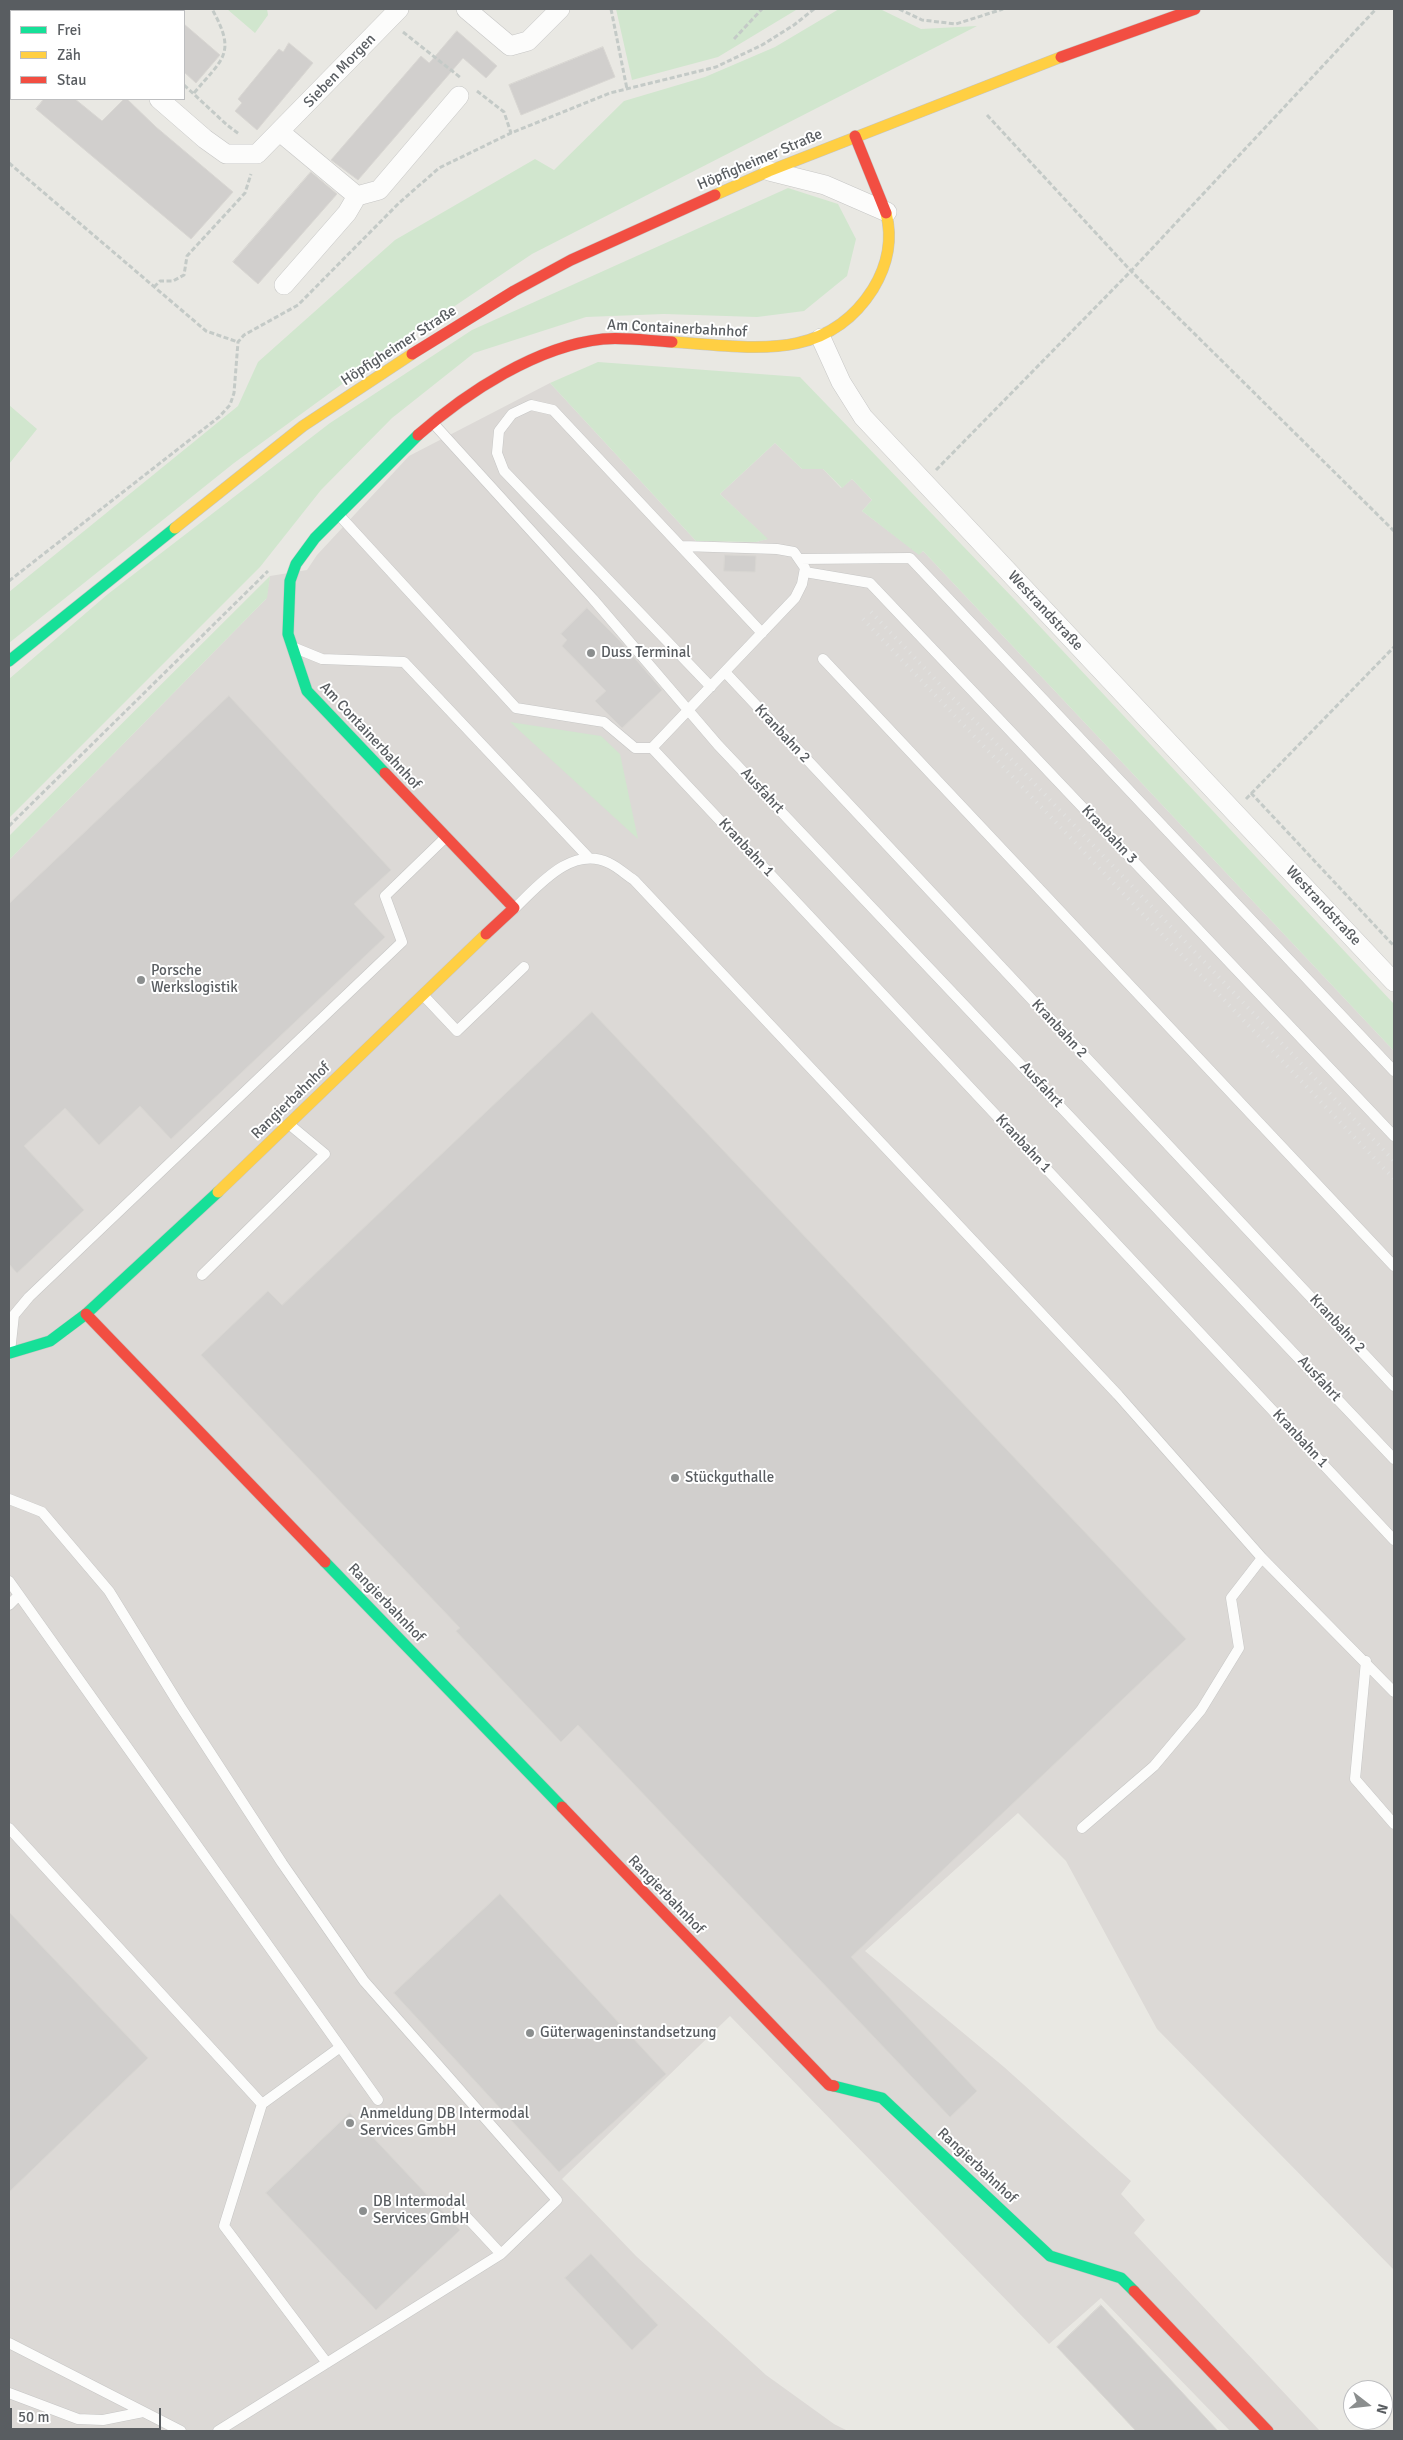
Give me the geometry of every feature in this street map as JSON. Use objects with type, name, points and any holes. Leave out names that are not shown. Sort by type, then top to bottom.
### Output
[{"type":"street","points":[[466,9],[510,46],[528,41],[560,9]]},
{"type":"street","name":"Höpfigheimer Straße","points":[[9,661],[303,426],[430,342],[571,260],[769,171],[855,136],[1037,66],[1195,9]]},
{"type":"street","name":"Sieben Morgen","points":[[261,150],[396,12]]},
{"type":"street","points":[[284,285],[347,213],[357,196],[379,190],[466,88]]},
{"type":"street","points":[[160,100],[205,139],[226,154],[261,150]]},
{"type":"street","points":[[280,132],[357,196]]},
{"type":"street","points":[[821,338],[846,320],[875,288],[886,265],[890,244],[887,212],[855,136]]},
{"type":"street","points":[[769,171],[825,185],[887,212]]},
{"type":"street","name":"Am Containerbahnhof","points":[[514,908],[307,691],[290,646],[287,626],[292,572],[311,544],[338,514],[432,422],[450,407],[487,382],[520,364],[565,347],[601,339],[761,348],[790,347],[821,338]]},
{"type":"street","name":"Westrandstraße","points":[[821,338],[841,382],[863,417],[1394,982]]},
{"type":"street","name":"Rangierbahnhof","points":[[10,1353],[50,1341],[86,1314],[179,1230],[514,908]]},
{"type":"street","name":"Rangierbahnhof","points":[[86,1314],[828,2085],[882,2098],[1050,2256],[1121,2278],[1268,2431]]},
{"type":"lane","points":[[711,687],[504,471],[497,453],[500,431],[512,414],[531,405],[553,410],[762,633]]},
{"type":"lane","points":[[432,422],[593,600],[688,710]]},
{"type":"lane","points":[[338,514],[516,708],[604,722],[634,748],[652,748],[795,598],[802,584],[805,568],[794,552],[777,549],[682,546]]},
{"type":"lane","points":[[799,559],[910,558],[1394,1071]]},
{"type":"lane","name":"Kranbahn 3","points":[[804,572],[870,583],[1394,1136]]},
{"type":"lane","points":[[290,646],[322,659],[404,662],[588,857]]},
{"type":"lane","points":[[823,659],[1394,1266]]},
{"type":"lane","name":"Kranbahn 2","points":[[724,672],[1394,1386]]},
{"type":"lane","name":"Ausfahrt","points":[[688,710],[732,759],[1394,1459]]},
{"type":"lane","name":"Kranbahn 1","points":[[652,748],[1394,1540]]},
{"type":"lane","points":[[10,1353],[14,1315],[29,1297],[402,942],[385,896],[446,837]]},
{"type":"lane","points":[[514,908],[565,864],[588,857],[608,862],[634,880],[1118,1395],[1262,1558],[1366,1661],[1394,1692]]},
{"type":"lane","points":[[423,996],[457,1031],[524,967]]},
{"type":"lane","points":[[202,1275],[326,1154],[289,1124]]},
{"type":"lane","points":[[9,1499],[42,1512],[109,1591],[277,1854],[364,1982],[557,2200],[501,2254],[218,2431]]},
{"type":"lane","points":[[1082,1828],[1154,1766],[1201,1710],[1239,1648],[1231,1598],[1262,1558]]},
{"type":"lane","points":[[9,1581],[339,2048],[378,2100]]},
{"type":"lane","points":[[9,1605],[19,1595]]},
{"type":"lane","points":[[1366,1661],[1355,1779],[1394,1824]]},
{"type":"lane","points":[[9,1828],[262,2104]]},
{"type":"lane","points":[[327,2363],[224,2226],[262,2104],[339,2048]]},
{"type":"lane","points":[[459,2208],[501,2254]]},
{"type":"lane","points":[[9,2343],[181,2431]]},
{"type":"lane","points":[[9,2393],[78,2419],[103,2420],[143,2412]]},
{"type":"path","points":[[194,93],[224,57],[223,28],[212,9]]},
{"type":"path","points":[[611,9],[627,89]]},
{"type":"path","points":[[734,39],[762,9]]},
{"type":"path","points":[[899,9],[922,20],[956,24],[1003,9]]},
{"type":"path","points":[[925,483],[938,467],[1131,270],[1376,9]]},
{"type":"path","points":[[9,581],[219,417],[230,405],[234,393],[238,342],[244,335],[298,305],[399,203],[438,168],[511,133],[610,93],[716,67],[762,45],[794,25],[812,10]]},
{"type":"path","points":[[396,12],[466,88],[504,112],[511,133]]},
{"type":"path","points":[[154,287],[160,281],[173,281],[184,275],[187,256],[245,193],[261,150],[227,125],[185,86]]},
{"type":"path","points":[[987,115],[1131,270],[1394,532]]},
{"type":"path","points":[[9,163],[206,331],[238,342]]},
{"type":"path","points":[[9,826],[270,569],[292,572]]},
{"type":"path","points":[[1233,812],[1394,648]]},
{"type":"path","points":[[1251,793],[1394,946]]},
{"type":"shaded area","points":[[550,383],[696,541],[756,542],[767,539],[720,494],[775,443],[802,469],[823,469],[841,488],[852,479],[872,500],[862,511],[919,554],[923,551],[1394,1051],[1394,2270],[1157,2029],[1066,1861],[1018,1813],[865,1951],[1004,2067],[1131,2181],[1121,2194],[1145,2220],[1134,2233],[1320,2431],[1230,2431],[1101,2298],[1049,2344],[730,2016],[562,2179],[636,2256],[766,2375],[834,2424],[848,2431],[9,2431],[9,860],[266,599],[270,576],[307,570],[317,555],[409,456]]},
{"type":"green space","points":[[227,9],[267,9],[268,15],[255,33]]},
{"type":"green space","points":[[616,9],[796,10],[718,57],[632,80]]},
{"type":"green space","points":[[839,9],[880,9],[921,29],[977,26],[532,254],[382,355],[234,463],[9,643],[9,592],[238,406],[258,362],[395,240],[535,159],[554,170],[624,101],[705,77],[775,47]]},
{"type":"green space","points":[[788,188],[838,204],[856,239],[847,276],[804,311],[757,317],[664,314],[586,317],[474,353],[392,418],[321,490],[260,567],[9,818],[9,679],[108,594],[330,423],[472,330]]},
{"type":"green space","points":[[598,362],[800,377],[1016,601],[1394,1004],[1394,1051],[923,551],[919,555],[862,511],[872,500],[852,479],[842,488],[823,469],[802,469],[775,443],[720,494],[768,539],[756,542],[696,541],[550,383]]},
{"type":"green space","points":[[9,405],[37,429],[9,464]]},
{"type":"green space","points":[[270,576],[267,598],[9,860],[9,836]]},
{"type":"green space","points":[[510,722],[601,736],[620,754],[638,839]]},
{"type":"building","points":[[185,25],[220,55],[196,83],[185,73]]},
{"type":"building","points":[[457,31],[497,66],[486,78],[463,58],[358,180],[331,160],[421,56],[429,63]]},
{"type":"building","points":[[289,43],[313,63],[257,130],[235,111],[242,103],[238,99],[279,49],[283,52]]},
{"type":"building","points":[[603,47],[615,77],[521,115],[509,85]]},
{"type":"building","points":[[43,100],[76,100],[102,121],[123,100],[128,100],[156,127],[233,192],[191,239],[36,109]]},
{"type":"building","points":[[311,172],[337,194],[258,284],[233,262]]},
{"type":"building","points":[[725,555],[756,556],[755,572],[724,571]]},
{"type":"building","points":[[587,608],[619,640],[662,690],[622,728],[595,701],[606,691],[562,646],[567,640],[561,634]]},
{"type":"building","name":"Porsche Werkslogistik","points":[[229,696],[391,870],[354,904],[385,937],[171,1139],[140,1106],[99,1145],[65,1108],[24,1146],[84,1210],[17,1273],[9,1264],[9,904]]},
{"type":"building","name":"Stückguthalle","points":[[592,1012],[1186,1639],[851,1957],[977,2091],[950,2117],[578,1725],[561,1742],[456,1631],[460,1628],[201,1355],[268,1291],[282,1305]]},
{"type":"building","name":"Güterwageninstandsetzung","points":[[500,1894],[666,2074],[559,2172],[394,1993]]},
{"type":"building","points":[[9,1912],[148,2058],[9,2192]]},
{"type":"building","name":"DB Intermodal Services GmbH","points":[[350,2113],[460,2230],[376,2310],[266,2193]]},
{"type":"building","points":[[591,2254],[658,2325],[632,2350],[565,2278]]},
{"type":"building","points":[[1101,2305],[1218,2431],[1136,2431],[1057,2347]]},
{"type":"railway","points":[[871,612],[1394,1161]]},
{"type":"railway","points":[[863,619],[1394,1179]]},
{"type":"traffic: fast","points":[[385,773],[307,691],[288,634],[290,581],[296,564],[315,538],[418,435]]},
{"type":"traffic: fast","points":[[9,661],[175,528]]},
{"type":"traffic: fast","points":[[10,1353],[50,1341],[86,1314],[218,1192]]},
{"type":"traffic: fast","points":[[325,1562],[562,1807]]},
{"type":"traffic: fast","points":[[834,2086],[882,2098],[1050,2256],[1121,2278],[1134,2291]]},
{"type":"traffic: slow","points":[[715,195],[769,171],[1061,57]]},
{"type":"traffic: slow","points":[[672,342],[756,347],[783,346],[808,340],[832,330],[854,313],[878,280],[885,262],[889,243],[886,213]]},
{"type":"traffic: slow","points":[[175,528],[303,426],[412,354]]},
{"type":"traffic: slow","points":[[218,1192],[486,934]]},
{"type":"traffic: jam","points":[[1061,57],[1195,9]]},
{"type":"traffic: jam","points":[[855,136],[886,213]]},
{"type":"traffic: jam","points":[[412,354],[514,291],[571,260],[715,195]]},
{"type":"traffic: jam","points":[[418,435],[458,403],[481,388],[528,361],[553,351],[578,343],[603,339],[672,342]]},
{"type":"traffic: jam","points":[[385,773],[514,908],[486,934]]},
{"type":"traffic: jam","points":[[86,1314],[325,1562]]},
{"type":"traffic: jam","points":[[562,1807],[829,2085],[834,2086]]},
{"type":"traffic: jam","points":[[1134,2291],[1268,2431]]},
{"type":"place","name":"Duss Terminal","points":[[591,653]]},
{"type":"place","name":"Porsche Werkslogistik","points":[[141,980]]},
{"type":"place","name":"Stückguthalle","points":[[675,1478]]},
{"type":"place","name":"Güterwageninstandsetzung","points":[[530,2033]]},
{"type":"place","name":"Anmeldung DB Intermodal Services GmbH","points":[[350,2123]]},
{"type":"place","name":"DB Intermodal Services GmbH","points":[[363,2211]]}]
